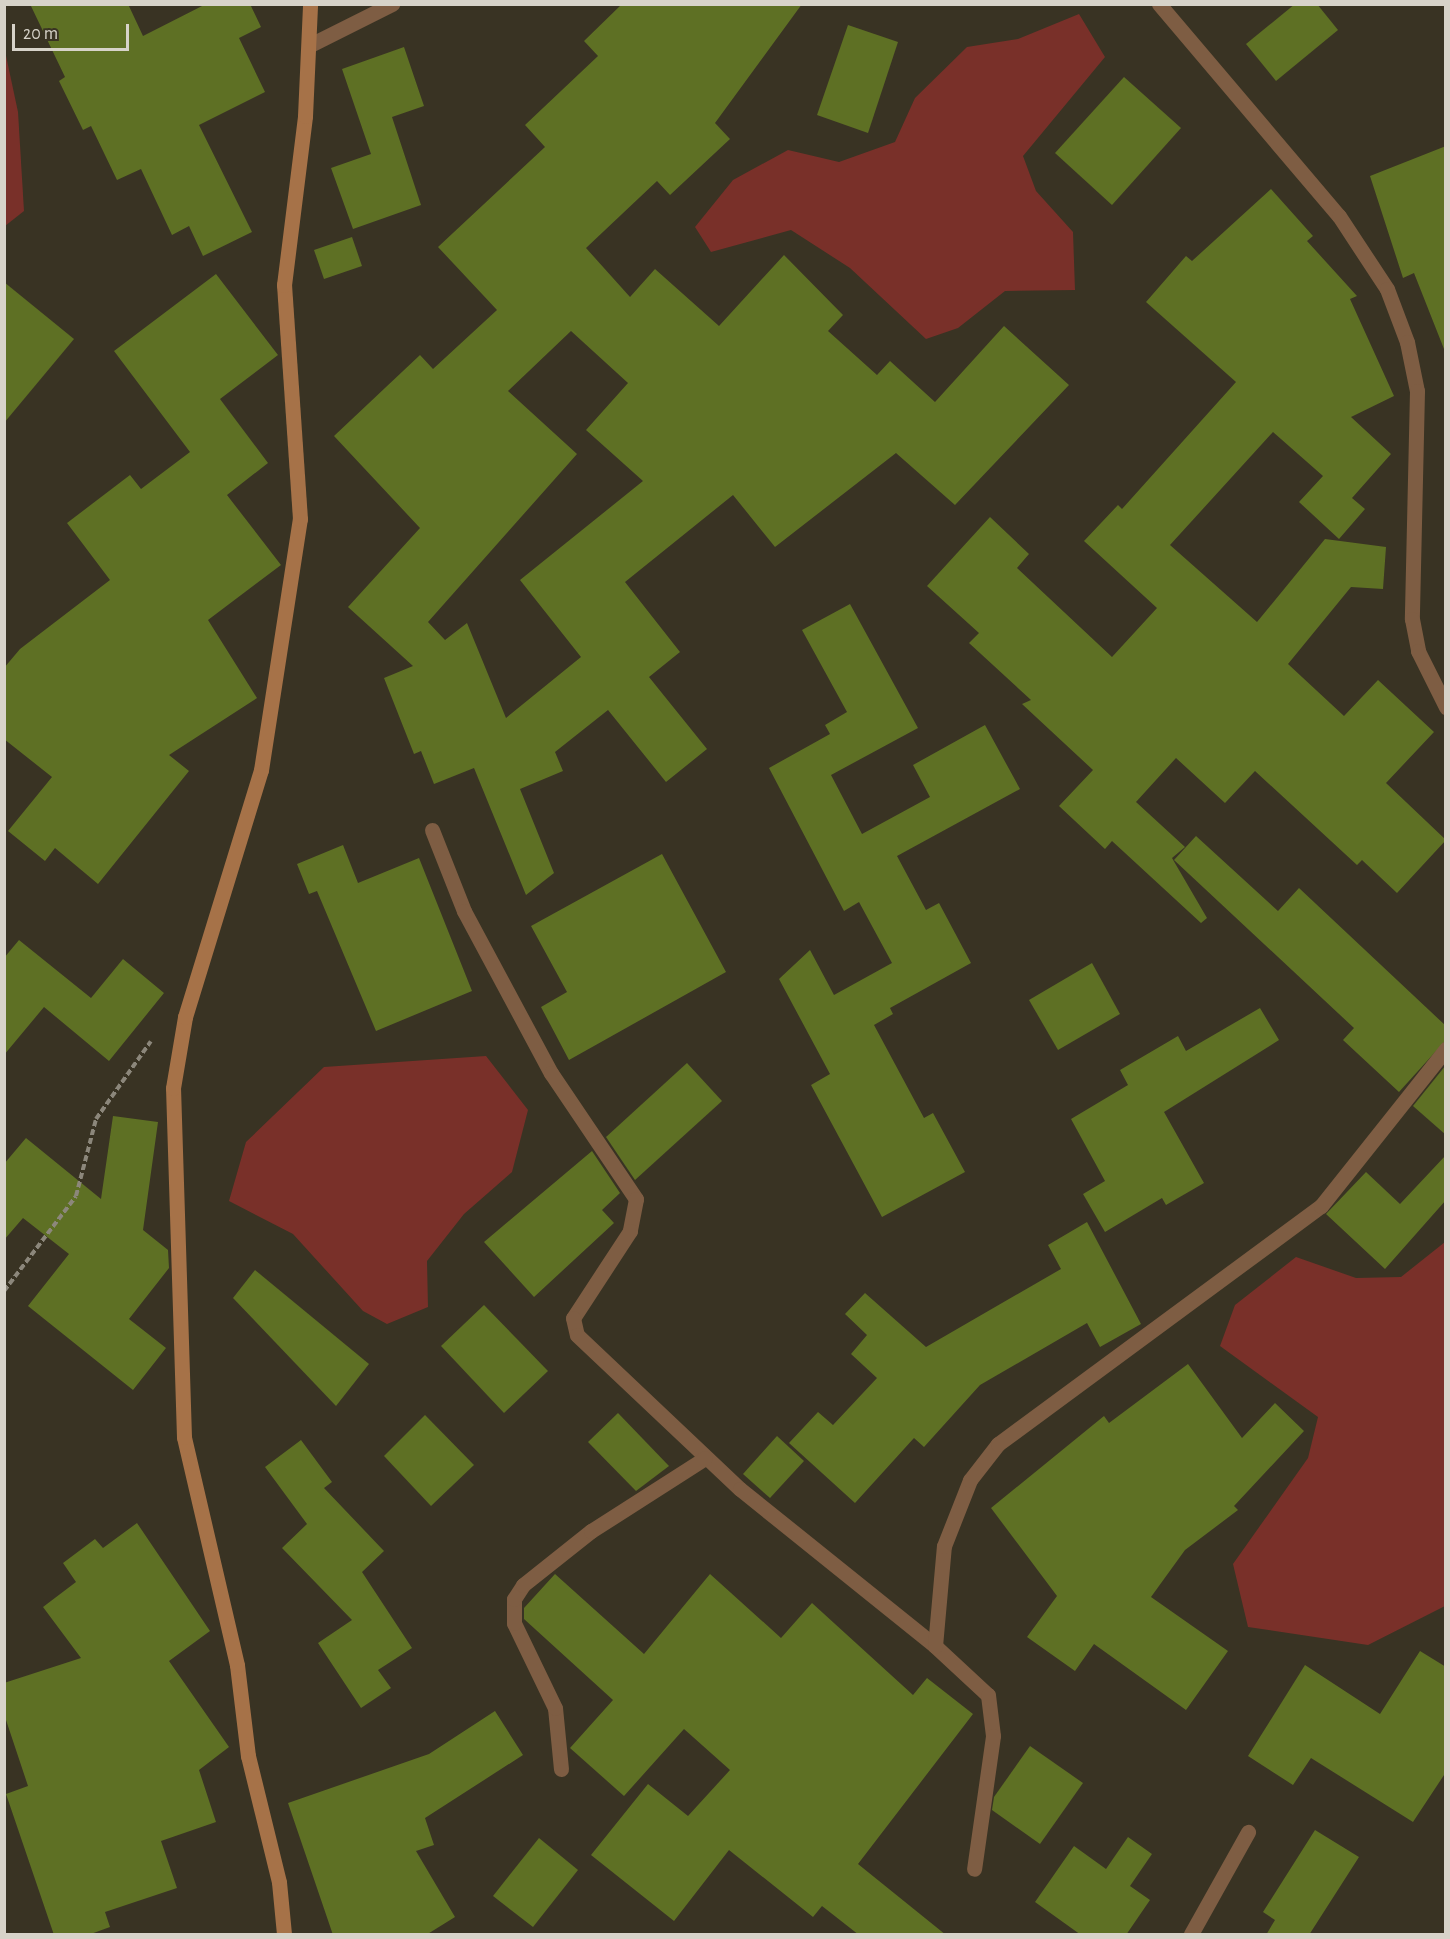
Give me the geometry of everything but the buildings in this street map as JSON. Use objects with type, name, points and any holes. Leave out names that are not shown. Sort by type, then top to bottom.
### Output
[{"type":"main road","points":[[284,1935],[279,1882],[248,1756],[237,1665],[184,1437],[173,1088],[184,1017],[261,770],[300,519],[284,285],[310,45],[310,4]]},
{"type":"street","points":[[310,45],[392,4]]},
{"type":"street","points":[[1160,4],[1339,216],[1387,289],[1407,342],[1418,392],[1412,619],[1418,651],[1446,707]]},
{"type":"street","points":[[432,830],[464,911],[551,1073],[636,1199],[630,1232],[582,1300],[572,1326],[705,1458],[980,1685],[992,1707],[974,1869]]},
{"type":"street","points":[[935,1646],[944,1546],[970,1480],[998,1444],[1321,1206],[1446,1049]]},
{"type":"street","points":[[561,1769],[555,1708],[514,1623],[514,1599],[523,1585],[591,1531],[705,1458]]},
{"type":"street","points":[[1191,1935],[1248,1832]]},
{"type":"path","points":[[4,1291],[76,1196],[96,1119],[157,1032]]},
{"type":"shaded area","points":[[1079,14],[1105,57],[1023,156],[1036,191],[1073,232],[1075,290],[1005,291],[958,328],[926,339],[850,268],[791,230],[711,252],[695,227],[733,180],[788,150],[839,162],[895,142],[915,98],[967,47],[1018,39]]},
{"type":"shaded area","points":[[5,51],[18,112],[24,211],[5,226]]},
{"type":"shaded area","points":[[486,1056],[528,1110],[512,1172],[464,1214],[427,1261],[428,1307],[387,1324],[363,1311],[293,1234],[229,1201],[246,1142],[324,1067]]},
{"type":"shaded area","points":[[1445,1242],[1445,1606],[1368,1645],[1248,1627],[1233,1564],[1308,1458],[1318,1417],[1220,1346],[1235,1305],[1296,1257],[1356,1278],[1401,1277]]}]
